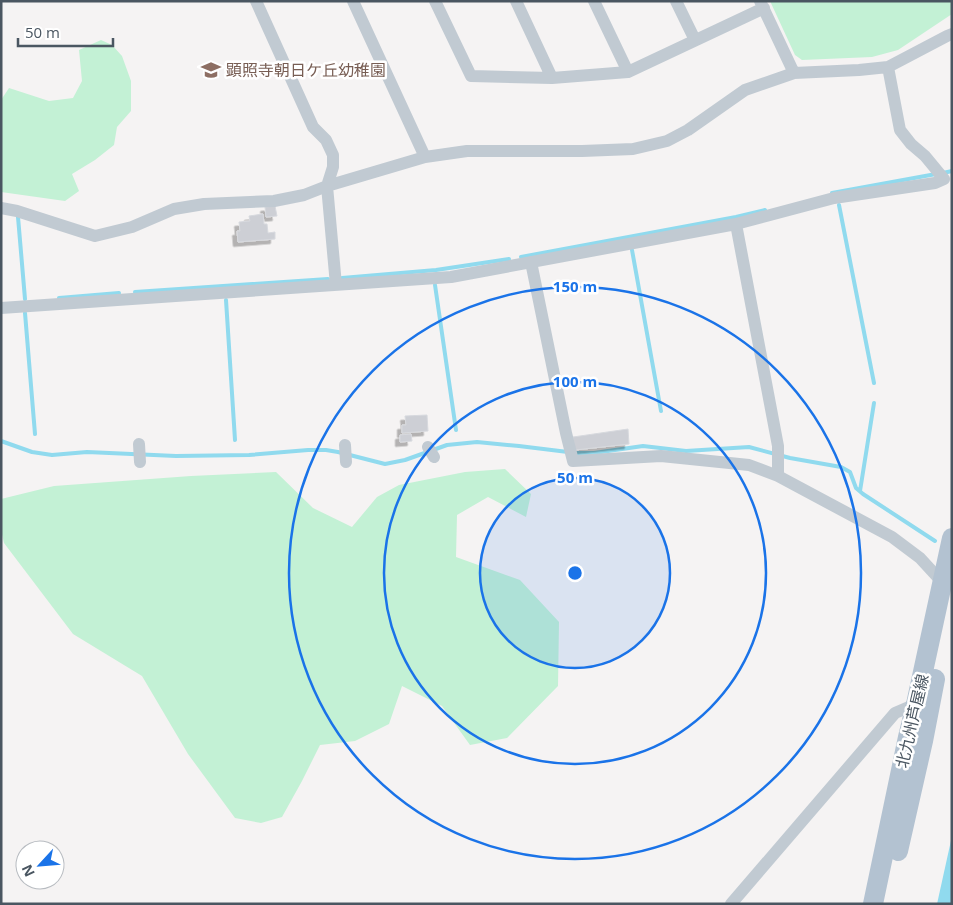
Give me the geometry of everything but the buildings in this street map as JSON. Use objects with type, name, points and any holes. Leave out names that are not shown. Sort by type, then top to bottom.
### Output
[{"type":"main road","name":"北九州芦屋線","points":[[886,904],[923,705],[947,591],[952,538]]},
{"type":"main road","name":"北九州芦屋線","points":[[873,904],[908,737],[923,705]]},
{"type":"street","points":[[256,1],[313,127],[326,140],[333,155],[333,167],[327,186],[336,285]]},
{"type":"street","points":[[354,1],[425,156]]},
{"type":"street","points":[[435,1],[471,76],[552,78],[628,72],[762,5],[794,73]]},
{"type":"street","points":[[516,1],[552,78]]},
{"type":"street","points":[[594,1],[628,72]]},
{"type":"street","points":[[676,1],[695,40]]},
{"type":"street","points":[[1,208],[17,211],[95,236],[132,227],[174,209],[204,204],[274,200],[304,195],[327,186],[425,156],[467,151],[633,149],[666,141],[688,130],[745,90],[794,73],[859,70],[888,66],[952,34]]},
{"type":"street","points":[[1,308],[451,277],[736,224],[834,198],[935,183],[944,179],[900,130],[888,66]]},
{"type":"street","points":[[736,224],[778,446],[778,476]]},
{"type":"street","points":[[531,262],[573,461],[661,456],[749,464],[778,476],[892,537],[920,558],[947,591]]},
{"type":"street","points":[[139,444],[140,462]]},
{"type":"street","points":[[345,445],[346,462]]},
{"type":"street","points":[[731,904],[895,713],[923,705]]},
{"type":"green space","points":[[770,1],[952,1],[952,14],[898,50],[872,57],[802,60],[795,55]]},
{"type":"green space","points":[[101,40],[112,45],[122,56],[131,81],[131,111],[117,127],[114,145],[95,160],[72,174],[79,191],[65,201],[1,192],[1,100],[9,88],[49,101],[73,98],[82,81],[79,50]]},
{"type":"green space","points":[[505,469],[531,494],[526,517],[488,497],[457,515],[456,557],[520,580],[559,622],[558,686],[507,738],[470,745],[442,706],[402,686],[389,724],[355,741],[320,745],[282,817],[261,823],[235,818],[188,754],[142,676],[73,634],[4,543],[1,530],[1,499],[54,486],[276,472],[313,508],[352,527],[377,497],[399,485],[465,472]]},
{"type":"water","points":[[952,836],[952,900],[951,904],[937,904]]},
{"type":"waterway","points":[[943,173],[952,171]]},
{"type":"waterway","points":[[832,193],[936,174]]},
{"type":"waterway","points":[[839,205],[874,383]]},
{"type":"waterway","points":[[521,257],[765,210]]},
{"type":"waterway","points":[[18,217],[25,299]]},
{"type":"waterway","points":[[632,250],[661,411]]},
{"type":"waterway","points":[[342,278],[436,270],[509,259]]},
{"type":"waterway","points":[[135,292],[328,279]]},
{"type":"waterway","points":[[435,285],[456,430]]},
{"type":"waterway","points":[[59,298],[119,293]]},
{"type":"waterway","points":[[226,300],[235,440]]},
{"type":"waterway","points":[[25,313],[35,434]]},
{"type":"waterway","points":[[860,491],[874,403]]},
{"type":"waterway","points":[[1,441],[32,452],[52,455],[87,452],[176,456],[249,455],[326,450],[385,464],[405,460],[447,445],[477,442],[576,453],[594,453],[643,446],[686,451],[749,447],[790,458],[841,467],[850,472],[856,488],[863,494],[935,541]]},
{"type":"place","name":"顕照寺朝日ケ丘幼稚園","points":[[211,70]]}]
